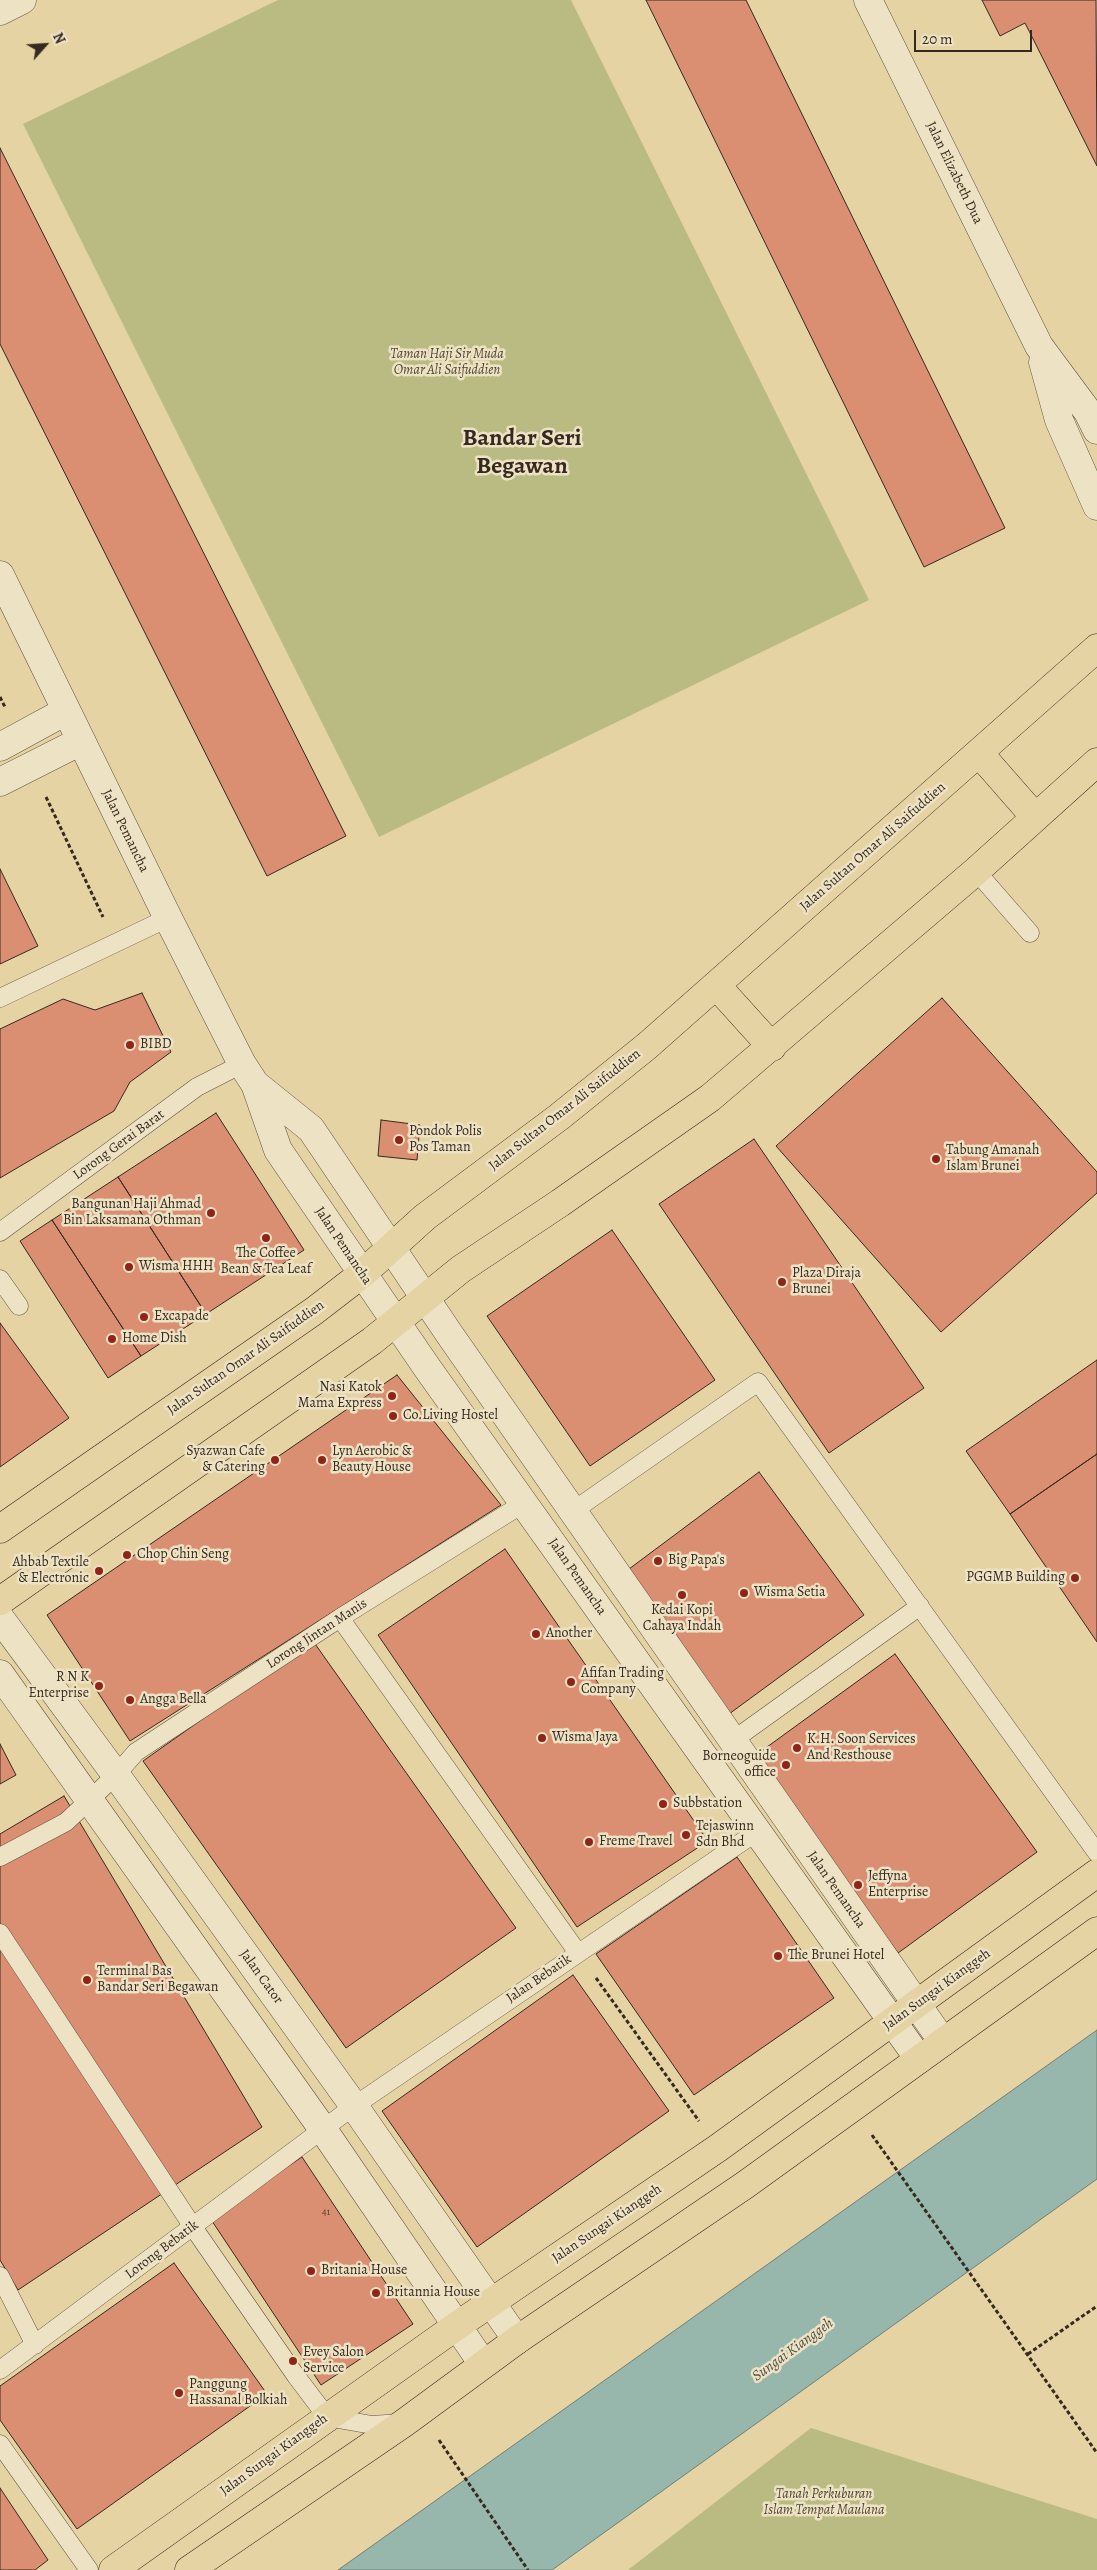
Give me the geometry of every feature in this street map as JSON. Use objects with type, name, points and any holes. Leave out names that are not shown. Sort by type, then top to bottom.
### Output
[{"type":"main road","name":"Jalan Sultan Omar Ali Saifuddien","points":[[0,1529],[314,1311],[362,1274],[425,1217],[559,1117],[716,985],[1097,648]]},
{"type":"main road","points":[[979,753],[1035,817]]},
{"type":"main road","points":[[0,1601],[396,1322],[461,1269],[560,1204],[710,1098],[976,871],[1097,762]]},
{"type":"main road","points":[[716,985],[772,1047]]},
{"type":"main road","name":"Jalan Sungai Kianggeh","points":[[113,2570],[458,2325],[718,2148],[918,2005],[1097,1873]]},
{"type":"main road","points":[[189,2570],[404,2423],[517,2340],[745,2185],[1097,1931]]},
{"type":"street","points":[[0,11],[22,0]]},
{"type":"street","name":"Jalan Elizabeth Dua","points":[[868,0],[1039,346],[1088,412],[1097,430]]},
{"type":"street","name":"Jalan Elizabeth Dua","points":[[1039,346],[1059,420],[1097,506]]},
{"type":"street","name":"Jalan Pemancha","points":[[0,575],[168,918],[248,1074],[278,1150],[362,1274],[919,2059]]},
{"type":"street","points":[[0,747],[66,711]]},
{"type":"street","points":[[0,782],[81,740]]},
{"type":"street","name":"Jalan Pemancha","points":[[248,1074],[311,1129],[392,1246],[425,1298],[732,1742],[943,2042]]},
{"type":"street","name":"Jalan Cator","points":[[0,1618],[116,1775],[354,2106],[517,2340]]},
{"type":"street","points":[[0,1674],[322,2128],[483,2364]]},
{"type":"lane","points":[[976,871],[1030,933]]},
{"type":"lane","points":[[0,998],[168,918]]},
{"type":"lane","name":"Lorong Gerai Barat","points":[[0,1232],[197,1087],[248,1074]]},
{"type":"lane","points":[[0,1279],[19,1306]]},
{"type":"lane","points":[[573,1511],[758,1382],[1097,1853]]},
{"type":"lane","name":"Lorong Jintan Manis","points":[[90,1801],[136,1752],[340,1618],[524,1503]]},
{"type":"lane","points":[[732,1742],[920,1606]]},
{"type":"lane","points":[[340,1618],[578,1953]]},
{"type":"lane","points":[[0,1857],[66,1822],[90,1801]]},
{"type":"lane","name":"Jalan Bebatik","points":[[322,2128],[758,1831]]},
{"type":"lane","points":[[0,1933],[193,2227],[290,2368],[327,2417],[372,2425],[404,2423]]},
{"type":"lane","name":"Lorong Bebatik","points":[[0,2370],[193,2227],[322,2128]]},
{"type":"lane","points":[[0,2276],[35,2345]]},
{"type":"lane","points":[[0,2444],[89,2570]]},
{"type":"path","points":[[32,765],[115,943]]},
{"type":"path","points":[[578,1953],[718,2148]]},
{"type":"path","points":[[872,2134],[1097,2453]]},
{"type":"path","points":[[1028,2354],[1097,2306]]},
{"type":"path","points":[[436,2436],[528,2570]]},
{"type":"green space","name":"Taman Haji Sir Muda Omar Ali Saifuddien","points":[[278,0],[571,0],[869,600],[379,837],[23,124]]},
{"type":"green space","name":"Tanah Perkuburan Islam Tempat Maulana","points":[[811,2428],[1097,2519],[1097,2570],[628,2570]]},
{"type":"water","name":"Sungai Kianggeh","points":[[1097,2030],[1097,2179],[552,2570],[338,2570]]},
{"type":"building","points":[[646,0],[746,0],[1005,528],[924,567]]},
{"type":"building","points":[[982,0],[1096,0],[1097,166],[1025,23],[1000,36]]},
{"type":"building","points":[[0,148],[346,836],[267,876],[0,344]]},
{"type":"building","points":[[0,869],[38,946],[0,964]]},
{"type":"building","points":[[142,993],[171,1052],[130,1082],[114,1111],[0,1178],[0,1029],[63,999],[95,1010]]},
{"type":"building","name":"Tabung Amanah Islam Brunei","points":[[942,998],[1097,1172],[1097,1193],[941,1332],[776,1146]]},
{"type":"building","name":"Bangunan Haji Ahmad Bin Laksamana Othman","points":[[216,1113],[304,1250],[206,1314],[118,1177]]},
{"type":"building","name":"Pondok Polis Pos Taman","points":[[381,1120],[420,1125],[417,1160],[378,1156]]},
{"type":"building","name":"Plaza Diraja Brunei","points":[[754,1139],[924,1388],[829,1453],[659,1204]]},
{"type":"building","name":"Wisma HHH","points":[[118,1177],[206,1314],[141,1356],[52,1220]]},
{"type":"building","points":[[52,1220],[141,1356],[108,1378],[20,1241]]},
{"type":"building","points":[[612,1230],[715,1380],[590,1466],[487,1316]]},
{"type":"building","points":[[0,1323],[69,1418],[0,1467]]},
{"type":"building","points":[[1097,1360],[1097,1454],[1010,1514],[966,1451]]},
{"type":"building","points":[[397,1375],[501,1505],[130,1741],[47,1615]]},
{"type":"building","name":"PGGMB Building","points":[[1097,1454],[1097,1642],[1010,1514]]},
{"type":"building","name":"Wisma Setia","points":[[759,1472],[864,1615],[729,1714],[625,1572]]},
{"type":"building","name":"Wisma Jaya","points":[[505,1549],[708,1841],[577,1927],[378,1635]]},
{"type":"building","points":[[313,1641],[516,1928],[346,2048],[143,1761]]},
{"type":"building","points":[[895,1654],[1037,1852],[898,1953],[756,1755]]},
{"type":"building","points":[[0,1744],[16,1775],[0,1784]]},
{"type":"building","name":"Terminal Bas Bandar Seri Begawan","points":[[64,1796],[262,2127],[18,2290],[0,2260],[0,1834]]},
{"type":"building","points":[[737,1857],[834,1998],[694,2095],[596,1954]]},
{"type":"building","points":[[573,1975],[669,2111],[477,2247],[382,2111]]},
{"type":"building","name":"Britania House","points":[[302,2157],[413,2324],[321,2385],[210,2218]]},
{"type":"building","points":[[174,2263],[267,2394],[77,2529],[0,2420],[0,2386]]},
{"type":"building","points":[[0,2488],[48,2560],[35,2570],[0,2570]]},
{"type":"place","name":"BIBD","points":[[130,1045]]},
{"type":"place","name":"Pondok Polis Pos Taman","points":[[399,1140]]},
{"type":"place","name":"Tabung Amanah Islam Brunei","points":[[936,1159]]},
{"type":"place","name":"Bangunan Haji Ahmad Bin Laksamana Othman","points":[[211,1213]]},
{"type":"place","name":"The Coffee Bean & Tea Leaf","points":[[266,1238]]},
{"type":"place","name":"Wisma HHH","points":[[129,1267]]},
{"type":"place","name":"Plaza Diraja Brunei","points":[[782,1282]]},
{"type":"place","name":"Excapade","points":[[144,1317]]},
{"type":"place","name":"Home Dish","points":[[112,1339]]},
{"type":"place","name":"Nasi Katok Mama Express","points":[[392,1396]]},
{"type":"place","name":"Co.Living Hostel","points":[[393,1416]]},
{"type":"place","name":"Syazwan Cafe & Catering","points":[[275,1460]]},
{"type":"place","name":"Lyn Aerobic & Beauty House","points":[[322,1460]]},
{"type":"place","name":"Chop Chin Seng","points":[[127,1555]]},
{"type":"place","name":"Big Papa's","points":[[658,1561]]},
{"type":"place","name":"Ahbab Textile & Electronic","points":[[99,1571]]},
{"type":"place","name":"PGGMB Building","points":[[1075,1578]]},
{"type":"place","name":"Wisma Setia","points":[[744,1593]]},
{"type":"place","name":"Kedai Kopi Cahaya Indah","points":[[682,1595]]},
{"type":"place","name":"Another","points":[[536,1634]]},
{"type":"place","name":"Afifan Trading Company","points":[[571,1682]]},
{"type":"place","name":"R N K Enterprise","points":[[99,1686]]},
{"type":"place","name":"Angga Bella","points":[[130,1700]]},
{"type":"place","name":"Wisma Jaya","points":[[542,1738]]},
{"type":"place","name":"K.H. Soon Services And Resthouse","points":[[797,1748]]},
{"type":"place","name":"Borneoguide office","points":[[786,1765]]},
{"type":"place","name":"Subbstation","points":[[663,1804]]},
{"type":"place","name":"Tejaswinn Sdn Bhd","points":[[686,1835]]},
{"type":"place","name":"Freme Travel","points":[[589,1842]]},
{"type":"place","name":"Jeffyna Enterprise","points":[[858,1885]]},
{"type":"place","name":"The Brunei Hotel","points":[[778,1956]]},
{"type":"place","name":"Terminal Bas Bandar Seri Begawan","points":[[87,1980]]},
{"type":"place","name":"Britania House","points":[[311,2271]]},
{"type":"place","name":"Britannia House","points":[[376,2293]]},
{"type":"place","name":"Evey Salon Service","points":[[293,2361]]},
{"type":"place","name":"Panggung Hassanal Bolkiah","points":[[179,2393]]},
{"type":"district","name":"Bandar Seri Begawan","points":[[522,453]]}]
